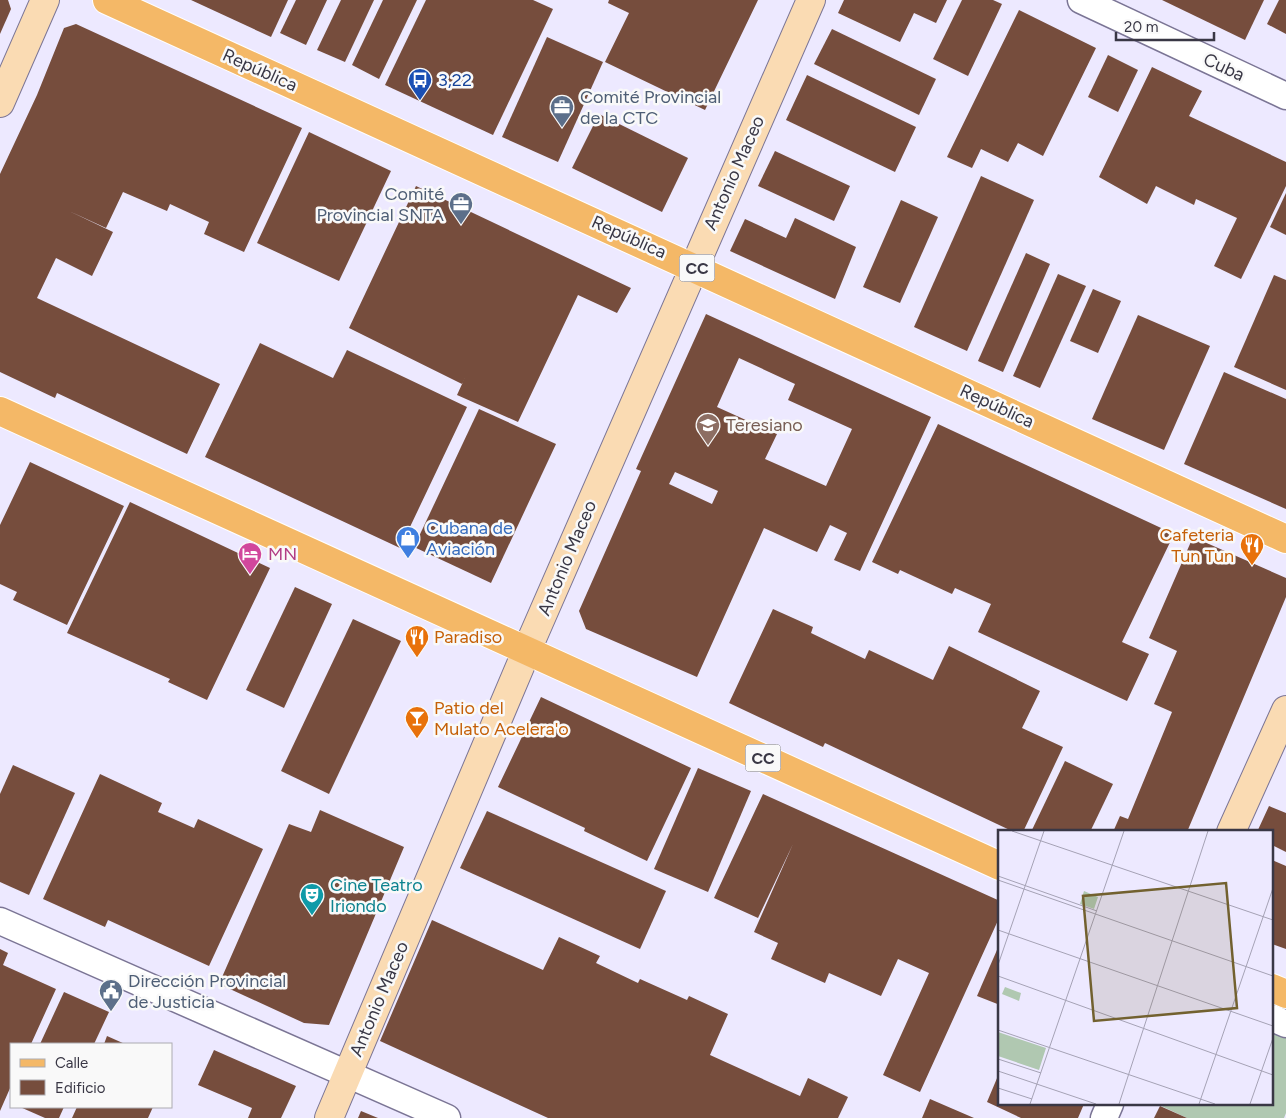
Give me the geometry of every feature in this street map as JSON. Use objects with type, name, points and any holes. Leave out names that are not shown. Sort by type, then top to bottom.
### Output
[{"type":"main road","name":"República","points":[[107,0],[1286,539]]},
{"type":"main road","name":"CC","points":[[0,411],[998,865]]},
{"type":"main road","points":[[1274,989],[1286,994]]},
{"type":"street","points":[[0,103],[45,0]]},
{"type":"street","name":"Antonio Maceo","points":[[329,1118],[527,650],[811,0]]},
{"type":"street","name":"Cuba","points":[[1081,0],[1286,96]]},
{"type":"street","points":[[1232,830],[1286,710]]},
{"type":"street","points":[[0,921],[447,1118]]},
{"type":"street","points":[[1274,1019],[1286,1024]]},
{"type":"street","points":[[1104,1118],[1109,1106]]},
{"type":"green space","points":[[1274,1029],[1286,1034],[1286,1113],[1284,1118],[1187,1118],[1161,1106],[1274,1106]]},
{"type":"building","points":[[0,0],[8,0],[11,9],[0,34]]},
{"type":"building","points":[[191,0],[288,0],[271,37]]},
{"type":"building","points":[[296,0],[327,0],[306,45],[280,33]]},
{"type":"building","points":[[341,0],[374,0],[345,62],[317,50]]},
{"type":"building","points":[[383,0],[417,0],[379,79],[352,65]]},
{"type":"building","points":[[426,0],[533,0],[553,9],[493,135],[385,85]]},
{"type":"building","points":[[609,0],[758,0],[705,110],[605,62],[629,13],[608,3]]},
{"type":"building","points":[[844,0],[947,0],[936,23],[914,13],[900,42],[838,13]]},
{"type":"building","points":[[962,0],[993,0],[1002,4],[968,76],[933,59]]},
{"type":"building","points":[[1162,0],[1264,0],[1245,40]]},
{"type":"building","points":[[1279,0],[1286,0],[1286,34],[1267,24]]},
{"type":"building","points":[[1019,10],[1096,48],[1043,156],[1018,143],[1008,162],[981,149],[972,168],[947,157]]},
{"type":"building","points":[[76,24],[302,128],[244,252],[204,234],[209,222],[170,204],[167,211],[123,192],[106,228],[69,211],[113,232],[92,276],[56,258],[37,298],[220,384],[187,454],[57,393],[55,398],[0,372],[0,174],[37,95],[64,28]]},
{"type":"building","points":[[832,29],[936,79],[919,115],[814,64]]},
{"type":"building","points":[[547,37],[603,62],[558,162],[502,137]]},
{"type":"building","points":[[1108,55],[1138,70],[1118,112],[1088,97]]},
{"type":"building","points":[[1152,67],[1202,91],[1189,116],[1286,162],[1286,186],[1241,279],[1214,266],[1237,218],[1196,199],[1194,205],[1156,186],[1147,204],[1099,177]]},
{"type":"building","points":[[807,75],[916,127],[895,172],[786,120]]},
{"type":"building","points":[[599,114],[688,158],[662,212],[572,168]]},
{"type":"building","points":[[309,132],[391,171],[339,281],[257,243]]},
{"type":"building","points":[[775,151],[850,186],[834,221],[758,186]]},
{"type":"building","points":[[981,176],[1034,200],[967,351],[914,327]]},
{"type":"building","points":[[416,186],[631,288],[617,313],[578,295],[518,422],[457,395],[468,371],[462,384],[349,328]]},
{"type":"building","points":[[1286,193],[1286,235],[1270,227]]},
{"type":"building","points":[[901,200],[938,217],[900,303],[863,287]]},
{"type":"building","points":[[795,218],[856,247],[835,299],[730,251],[745,219],[786,238]]},
{"type":"building","points":[[1026,253],[1050,264],[1003,372],[978,361]]},
{"type":"building","points":[[1058,274],[1086,286],[1040,388],[1013,376]]},
{"type":"building","points":[[1274,275],[1286,280],[1286,390],[1234,367]]},
{"type":"building","points":[[1093,289],[1121,301],[1098,353],[1070,341]]},
{"type":"building","points":[[706,314],[931,417],[860,571],[834,560],[847,533],[830,525],[817,552],[764,528],[697,677],[586,629],[579,611],[641,471],[636,469]],"holes":[[[739,358],[795,384],[788,400],[852,429],[826,486],[765,459],[777,434],[717,407]],[[675,472],[718,491],[712,504],[669,484]]]},
{"type":"building","points":[[1138,315],[1210,346],[1164,450],[1092,419]]},
{"type":"building","points":[[260,343],[333,378],[347,350],[467,407],[400,548],[205,457]]},
{"type":"building","points":[[1224,372],[1286,399],[1286,509],[1184,464]]},
{"type":"building","points":[[479,409],[556,444],[491,583],[414,547]]},
{"type":"building","points":[[938,424],[1174,534],[1122,642],[1149,654],[1127,701],[978,632],[991,604],[955,588],[952,594],[900,570],[898,574],[872,562]]},
{"type":"building","points":[[30,462],[124,506],[67,625],[13,600],[17,592],[0,584],[0,525]]},
{"type":"building","points":[[130,502],[270,568],[207,700],[168,682],[170,679],[67,633]]},
{"type":"building","points":[[1193,537],[1286,578],[1286,597],[1188,830],[1114,830],[1120,816],[1128,819],[1172,712],[1154,704],[1177,651],[1149,638]]},
{"type":"building","points":[[295,587],[332,604],[284,708],[246,690]]},
{"type":"building","points":[[773,609],[813,627],[811,633],[865,659],[869,650],[933,680],[949,646],[1040,691],[1022,728],[1063,747],[1024,830],[1010,830],[825,743],[823,747],[729,703]]},
{"type":"building","points":[[353,619],[401,641],[329,794],[281,771]]},
{"type":"building","points":[[541,697],[691,768],[647,861],[584,831],[585,828],[498,787]]},
{"type":"building","points":[[1065,761],[1113,784],[1091,830],[1032,830]]},
{"type":"building","points":[[13,765],[75,793],[29,895],[0,882],[0,794]]},
{"type":"building","points":[[698,768],[751,791],[708,892],[654,869]]},
{"type":"building","points":[[100,774],[162,803],[158,812],[194,828],[198,819],[263,849],[209,966],[108,920],[105,927],[43,899]]},
{"type":"building","points":[[763,794],[998,900],[998,920],[920,1092],[883,1075],[929,973],[898,959],[881,996],[829,973],[825,983],[771,959],[778,943],[754,932],[793,844],[758,918],[714,898]]},
{"type":"building","points":[[1269,806],[1286,813],[1286,852],[1274,846],[1274,830],[1258,830]]},
{"type":"building","name":"Cine Teatro Iriondo","points":[[320,810],[404,847],[329,1025],[304,1023],[219,984],[289,824],[311,832]]},
{"type":"building","points":[[487,811],[666,891],[640,949],[460,868]]},
{"type":"building","points":[[1274,861],[1286,866],[1286,949],[1274,945]]},
{"type":"building","points":[[432,920],[543,970],[559,937],[600,956],[596,963],[638,983],[640,979],[687,1000],[689,996],[728,1014],[710,1055],[800,1096],[808,1078],[848,1097],[838,1118],[548,1118],[380,1041]]},
{"type":"building","points":[[998,948],[998,1004],[977,996]]},
{"type":"building","points":[[0,949],[8,953],[3,965],[56,989],[31,1043],[10,1043],[10,1088],[0,1111]]},
{"type":"building","points":[[64,992],[109,1012],[94,1043],[40,1043]]},
{"type":"building","points":[[107,1036],[123,1043],[104,1043]]},
{"type":"building","points":[[214,1050],[296,1086],[281,1118],[248,1118],[252,1108],[198,1085]]},
{"type":"building","points":[[998,1076],[998,1106],[1083,1106],[1078,1118],[1021,1118],[987,1102]]},
{"type":"building","points":[[930,1099],[974,1118],[922,1118]]},
{"type":"building","points":[[1160,1106],[1187,1118],[1154,1118]]},
{"type":"building","points":[[22,1108],[64,1108],[59,1118],[45,1118]]},
{"type":"building","points":[[77,1108],[153,1108],[148,1118],[72,1118]]},
{"type":"building","points":[[361,1111],[378,1118],[358,1118]]},
{"type":"place","name":"3,22","points":[[420,101]]},
{"type":"place","name":"Comité Provincial de la CTC","points":[[562,128]]},
{"type":"place","name":"Comité Provincial SNTA","points":[[461,225]]},
{"type":"place","name":"Teresiano","points":[[708,446]]},
{"type":"place","name":"Cubana de Aviación","points":[[408,559]]},
{"type":"place","name":"Cafeteria Tun Tun","points":[[1252,566]]},
{"type":"place","name":"MN","points":[[250,575]]},
{"type":"place","name":"Paradiso","points":[[417,658]]},
{"type":"place","name":"Patio del Mulato Acelera'o","points":[[417,739]]},
{"type":"place","name":"Cine Teatro Iriondo","points":[[312,916]]},
{"type":"place","name":"Dirección Provincial de Justicia","points":[[111,1012]]}]
